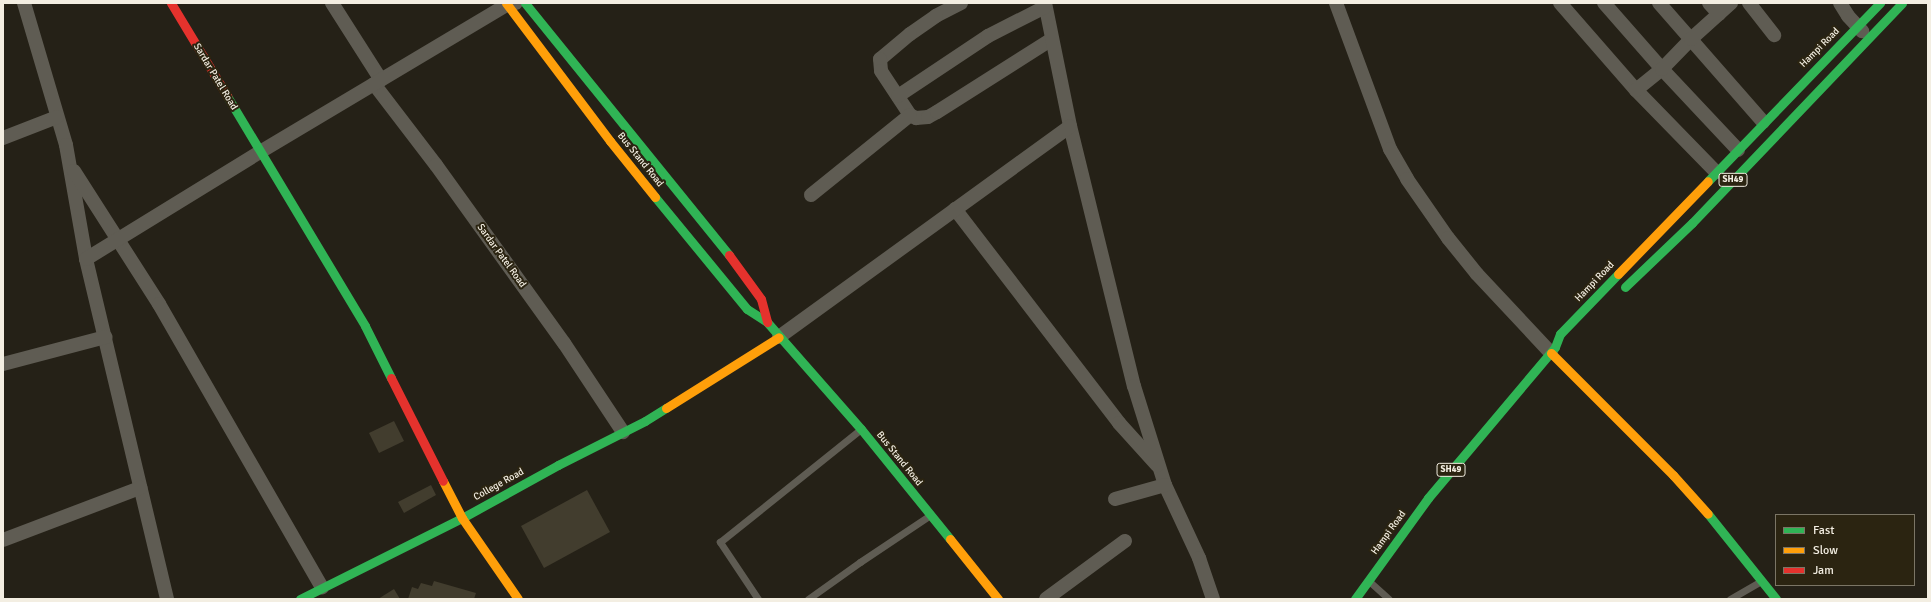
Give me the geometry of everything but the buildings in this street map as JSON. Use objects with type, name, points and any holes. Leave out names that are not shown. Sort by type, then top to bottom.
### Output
[{"type":"main road","name":"Sardar Patel Road","points":[[170,3],[365,326],[462,518],[518,599]]},
{"type":"main road","name":"Bus Stand Road","points":[[525,3],[728,254],[761,300],[767,322]]},
{"type":"main road","name":"Hampi Road","points":[[1355,599],[1428,498],[1553,350],[1560,334],[1738,150],[1763,122],[1880,3]]},
{"type":"main road","name":"SH49","points":[[1618,294],[1692,223],[1902,3]]},
{"type":"main road","name":"Bus Stand Road","points":[[510,4],[610,140],[747,309],[767,322],[861,429],[998,599]]},
{"type":"main road","name":"College Road","points":[[300,599],[462,518],[558,465],[645,421],[779,337]]},
{"type":"main road","points":[[1567,344],[1553,350],[1673,475],[1721,530],[1776,599]]},
{"type":"street","points":[[24,3],[70,165],[86,259],[106,337],[167,599]]},
{"type":"street","name":"Sardar Patel Road","points":[[332,3],[378,82],[564,343],[623,432]]},
{"type":"street","points":[[961,3],[936,16],[910,34],[880,60],[881,71],[910,115],[922,118],[938,112],[1052,39]]},
{"type":"street","points":[[1336,3],[1390,149],[1407,179],[1448,238],[1477,274],[1553,350]]},
{"type":"street","points":[[1560,3],[1636,90],[1716,172]]},
{"type":"street","points":[[1604,3],[1662,69],[1738,150]]},
{"type":"street","points":[[1659,3],[1763,122]]},
{"type":"street","points":[[1709,3],[1719,14]]},
{"type":"street","points":[[1636,90],[1662,69],[1731,3]]},
{"type":"street","points":[[1749,3],[1774,35]]},
{"type":"street","points":[[1840,3],[1858,27],[1870,37]]},
{"type":"street","points":[[86,259],[260,152],[510,4]]},
{"type":"street","points":[[898,96],[988,36],[1045,5],[1070,126],[1134,386],[1165,485],[1199,558],[1213,599]]},
{"type":"street","points":[[811,195],[910,115]]},
{"type":"street","points":[[3,138],[57,117]]},
{"type":"street","points":[[779,337],[1070,126]]},
{"type":"street","points":[[70,165],[159,304],[322,588]]},
{"type":"street","points":[[955,209],[1119,423],[1160,469]]},
{"type":"street","points":[[3,364],[106,337]]},
{"type":"street","points":[[1119,423],[1145,420]]},
{"type":"street","points":[[1114,499],[1165,485]]},
{"type":"street","points":[[3,540],[140,488]]},
{"type":"street","points":[[1046,599],[1125,541]]},
{"type":"lane","points":[[758,599],[720,542],[861,429]]},
{"type":"lane","points":[[808,599],[860,562],[931,515]]},
{"type":"lane","points":[[1368,581],[1389,599]]},
{"type":"lane","points":[[1730,599],[1761,581]]},
{"type":"traffic: fast","points":[[525,3],[729,255]]},
{"type":"traffic: fast","points":[[1708,181],[1880,3]]},
{"type":"traffic: fast","points":[[1625,287],[1692,223],[1902,3]]},
{"type":"traffic: fast","points":[[227,96],[365,326],[391,378]]},
{"type":"traffic: fast","points":[[655,197],[747,309],[767,322],[861,429],[950,539]]},
{"type":"traffic: fast","points":[[1355,599],[1428,498],[1555,347],[1560,334],[1618,274]]},
{"type":"traffic: fast","points":[[300,599],[462,518],[558,465],[645,421],[666,408]]},
{"type":"traffic: fast","points":[[1708,514],[1776,599]]},
{"type":"traffic: slow","points":[[506,3],[610,141],[655,197]]},
{"type":"traffic: slow","points":[[1618,274],[1708,181]]},
{"type":"traffic: slow","points":[[666,408],[779,337]]},
{"type":"traffic: slow","points":[[1551,353],[1673,475],[1708,514]]},
{"type":"traffic: slow","points":[[443,481],[462,518],[518,599]]},
{"type":"traffic: slow","points":[[950,539],[998,599]]},
{"type":"traffic: jam","points":[[171,3],[227,96]]},
{"type":"traffic: jam","points":[[729,255],[761,299],[767,322]]},
{"type":"traffic: jam","points":[[391,378],[443,481]]}]
